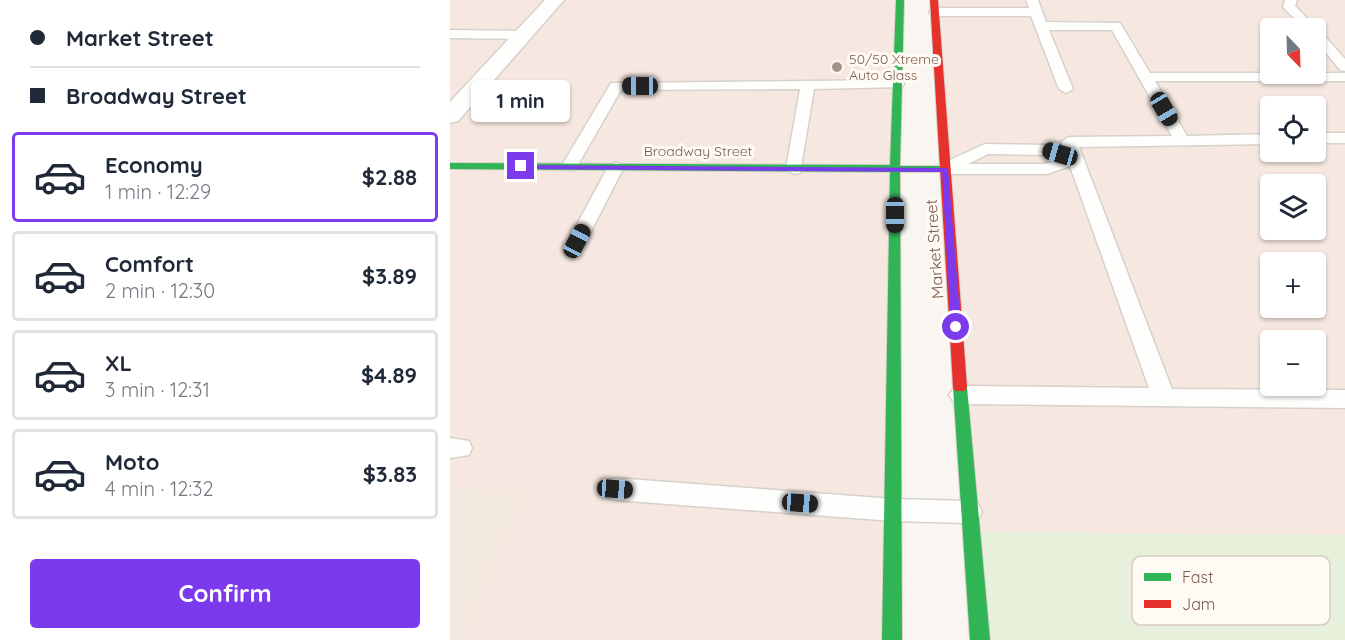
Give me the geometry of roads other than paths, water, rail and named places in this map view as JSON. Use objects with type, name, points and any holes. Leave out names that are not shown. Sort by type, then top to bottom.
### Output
[{"type":"main road","points":[[892,640],[897,84],[900,0]]},
{"type":"main road","name":"Market Street","points":[[934,6],[980,640]]},
{"type":"main road","name":"Broadway Street","points":[[450,166],[945,169]]},
{"type":"street","points":[[450,116],[555,0]]},
{"type":"lane","points":[[1291,0],[1289,7],[1300,18]]},
{"type":"lane","points":[[934,6],[1034,6],[1066,89]]},
{"type":"lane","points":[[1042,26],[1116,26],[1182,140]]},
{"type":"lane","points":[[450,34],[524,35]]},
{"type":"lane","points":[[1326,45],[1345,67]]},
{"type":"lane","points":[[1146,77],[1345,77]]},
{"type":"lane","points":[[569,167],[616,86],[897,84]]},
{"type":"lane","points":[[794,169],[807,85]]},
{"type":"lane","points":[[1326,138],[1345,138]]},
{"type":"lane","points":[[1164,397],[1069,142],[1260,139]]},
{"type":"lane","points":[[945,169],[985,149],[1045,150],[1075,159]]},
{"type":"lane","points":[[577,241],[616,167]]},
{"type":"lane","points":[[961,395],[1345,399]]},
{"type":"lane","points":[[615,489],[893,510],[969,512]]},
{"type":"place","name":"50/50 Xtreme Auto Glass","points":[[837,67]]}]
